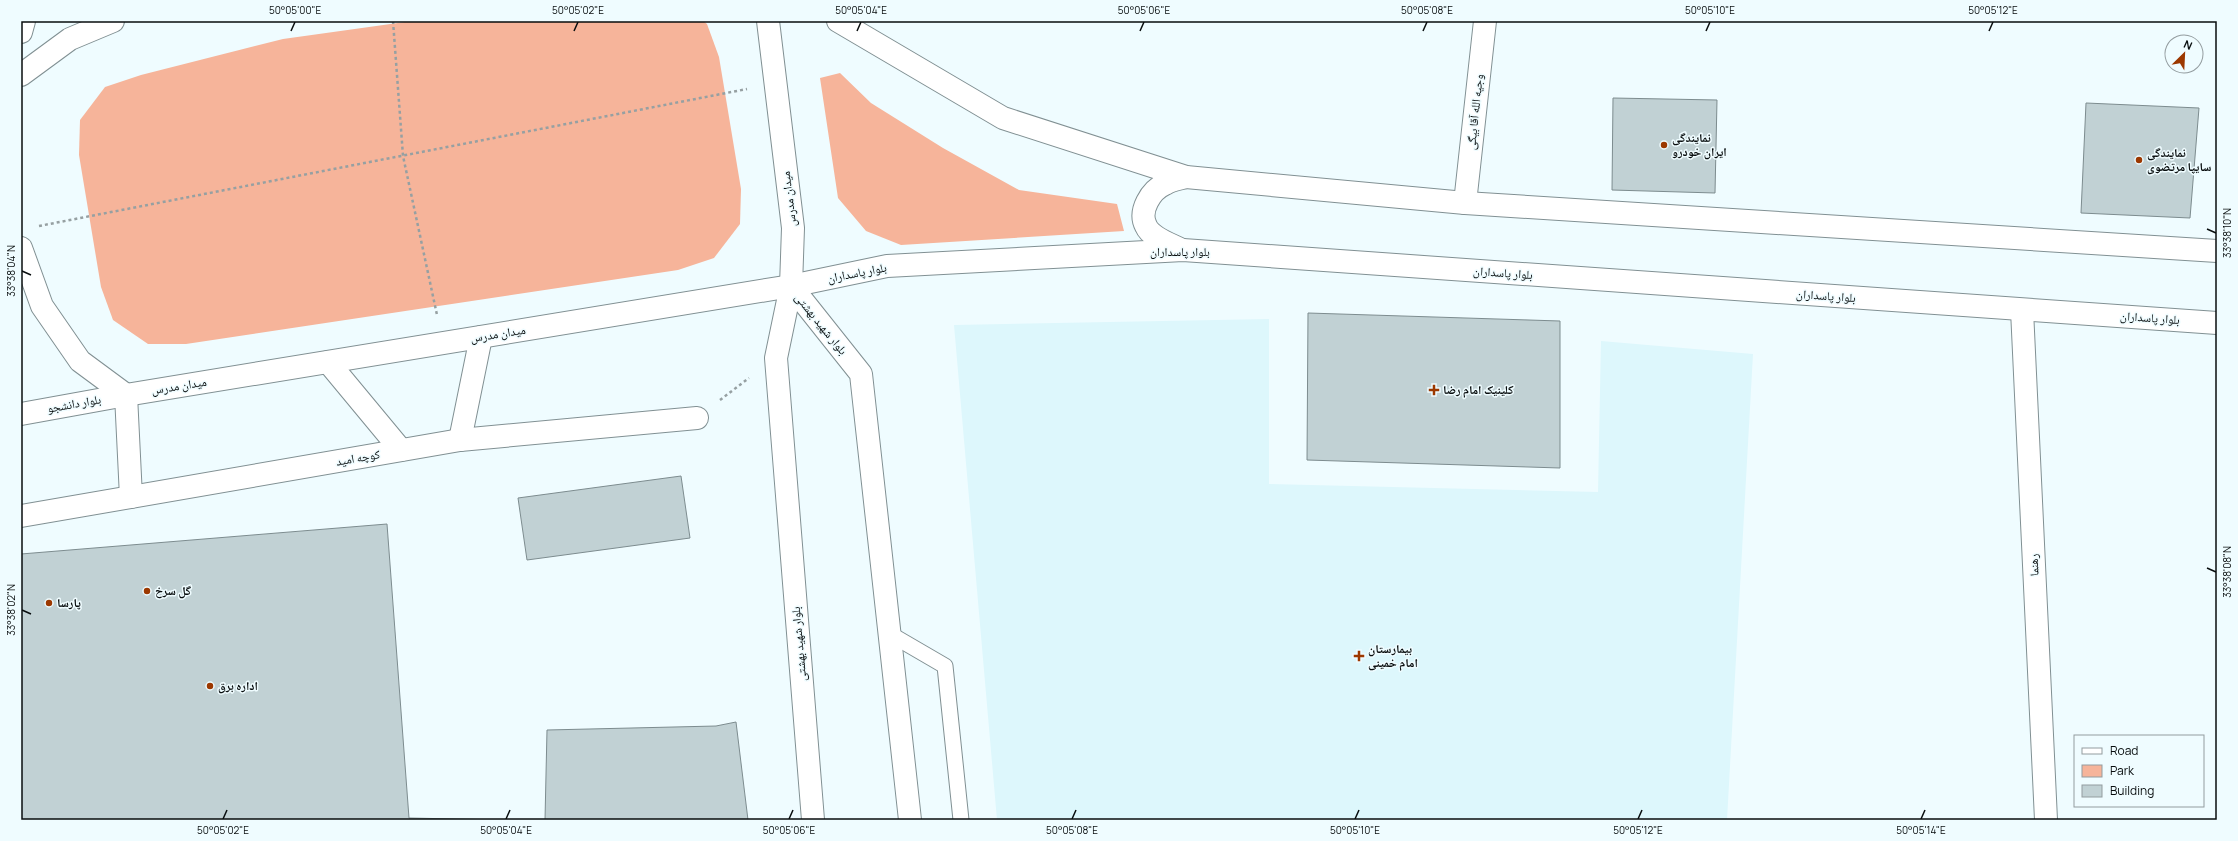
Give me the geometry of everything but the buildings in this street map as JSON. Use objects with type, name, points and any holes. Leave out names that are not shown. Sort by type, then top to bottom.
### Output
[{"type":"main road","points":[[21,32],[24,21]]},
{"type":"main road","points":[[21,75],[70,39],[113,21]]},
{"type":"main road","name":"میدان مدرس","points":[[126,395],[791,286],[793,228],[768,21]]},
{"type":"main road","points":[[838,21],[1003,118],[1186,177],[1465,203],[2217,252]]},
{"type":"main road","name":"وجیه الله آقا بیگی","points":[[1465,203],[1485,21]]},
{"type":"main road","points":[[1183,250],[1157,238],[1146,226],[1143,213],[1146,203],[1155,190],[1165,184],[1186,177]]},
{"type":"main road","points":[[21,248],[42,306],[80,361],[126,395],[131,497]]},
{"type":"main road","name":"بلوار پاسداران","points":[[791,286],[887,266],[1183,250],[2217,323]]},
{"type":"main road","name":"بلوار شهید بهشتی","points":[[791,286],[861,374],[910,820]]},
{"type":"main road","name":"بلوار شهید بهشتی","points":[[791,286],[776,358],[813,820]]},
{"type":"main road","name":"رهنما","points":[[2022,310],[2046,820]]},
{"type":"main road","points":[[460,440],[481,337]]},
{"type":"main road","points":[[328,362],[401,450]]},
{"type":"main road","name":"بلوار دانشجو","points":[[21,414],[126,395]]},
{"type":"main road","name":"کوچه امید","points":[[21,516],[460,440],[697,418]]},
{"type":"lane","points":[[890,634],[945,666],[962,820]]},
{"type":"path","points":[[393,21],[402,156],[444,343]]},
{"type":"path","points":[[37,226],[775,84]]},
{"type":"shaded area","name":"بیمارستان امام خمینی","points":[[1269,319],[1269,484],[1598,492],[1601,341],[1753,354],[1727,820],[997,820],[954,325]]},
{"type":"green space","points":[[412,21],[703,21],[707,24],[719,57],[741,189],[740,224],[714,258],[678,270],[186,344],[148,344],[113,320],[101,287],[79,155],[80,120],[105,87],[141,75],[283,39]]},
{"type":"green space","points":[[840,73],[871,103],[943,148],[1019,190],[1117,204],[1124,231],[901,245],[866,231],[838,198],[820,78]]},
{"type":"place","name":"نمایندگی ایران خودرو","points":[[1664,145]]},
{"type":"place","name":"نمایندگی سایپا مرتضوی","points":[[2139,160]]},
{"type":"place","name":"کلینیک امام رضا","points":[[1434,390]]},
{"type":"place","name":"گل سرخ","points":[[147,591]]},
{"type":"place","name":"پارسا","points":[[49,603]]},
{"type":"place","name":"بیمارستان امام خمینی","points":[[1359,656]]},
{"type":"place","name":"اداره برق","points":[[210,686]]}]
